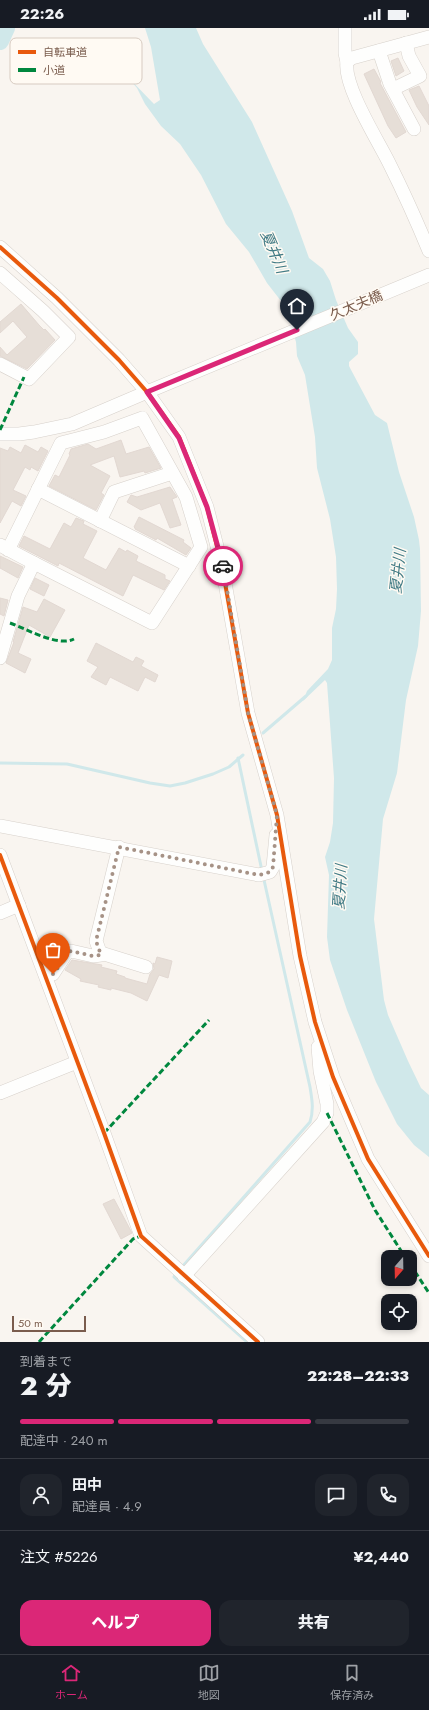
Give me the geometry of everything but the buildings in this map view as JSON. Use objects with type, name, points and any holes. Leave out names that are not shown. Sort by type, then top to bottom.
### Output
[{"type":"street","points":[[345,28],[345,52],[350,81],[356,97],[390,164],[429,251]]},
{"type":"street","points":[[347,62],[352,58],[429,37]]},
{"type":"street","points":[[393,89],[420,76],[409,56],[406,43]]},
{"type":"street","points":[[379,51],[393,89],[414,129]]},
{"type":"street","points":[[0,247],[57,298],[149,391],[179,438],[207,507],[222,566],[248,713],[277,815],[300,956],[315,1022],[333,1077],[368,1159],[429,1256]]},
{"type":"street","points":[[0,273],[43,311],[69,338],[28,379],[0,364]]},
{"type":"street","name":"久太夫橋","points":[[0,434],[34,432],[72,424],[429,275]]},
{"type":"street","points":[[142,418],[172,473],[186,497],[201,548],[152,623],[4,547],[38,489],[61,443],[104,432],[142,418]]},
{"type":"street","points":[[100,521],[114,492],[172,473]]},
{"type":"street","points":[[38,489],[189,566]]},
{"type":"street","points":[[0,658],[5,627],[34,563]]},
{"type":"street","points":[[0,826],[119,847],[259,875],[270,872],[273,867],[277,815]]},
{"type":"street","points":[[101,953],[96,941],[119,847]]},
{"type":"street","points":[[0,854],[141,1236],[258,1342]]},
{"type":"street","points":[[0,913],[19,906]]},
{"type":"street","points":[[45,974],[53,974],[66,954],[71,951],[93,956],[101,955],[101,953],[146,967]]},
{"type":"street","points":[[184,1276],[323,1122],[327,1113],[327,1104],[320,1071],[315,1022]]},
{"type":"street","points":[[0,1092],[77,1062]]},
{"type":"water","name":"夏井川","points":[[145,28],[196,28],[203,44],[252,122],[292,211],[309,258],[323,269],[330,281],[348,328],[358,342],[358,354],[349,362],[349,366],[375,415],[387,423],[399,472],[414,517],[420,549],[421,611],[418,646],[406,700],[397,773],[383,819],[374,919],[384,1000],[388,1015],[421,1088],[429,1095],[429,1157],[414,1145],[397,1124],[376,1082],[347,1010],[330,960],[327,937],[329,875],[325,857],[330,842],[333,823],[334,778],[327,683],[325,680],[303,701],[307,691],[328,669],[332,660],[332,628],[336,609],[337,589],[336,557],[330,519],[317,468],[315,437],[305,375],[297,356],[296,342],[288,314],[281,301],[267,283],[249,252],[226,224],[201,175],[180,144],[161,126],[145,104],[134,84],[154,104],[160,100],[151,47]]},
{"type":"waterway","points":[[0,41],[6,28]]},
{"type":"waterway","points":[[263,733],[306,696]]},
{"type":"waterway","points":[[0,763],[67,764],[150,783],[170,786],[213,774],[229,767],[243,755]]},
{"type":"waterway","points":[[238,758],[262,871]]},
{"type":"waterway","points":[[182,1267],[310,1122],[311,1118],[312,1104],[310,1087],[264,880]]},
{"type":"waterway","points":[[175,1275],[174,1277],[247,1342]]},
{"type":"marked path","points":[[0,430],[24,377]]},
{"type":"marked path","points":[[10,623],[51,639],[59,641],[74,639]]},
{"type":"marked path","points":[[104,1133],[209,1020]]},
{"type":"marked path","points":[[327,1113],[375,1210],[401,1250]]},
{"type":"marked path","points":[[39,1342],[133,1239],[141,1236]]},
{"type":"marked path","points":[[417,1275],[429,1293]]},
{"type":"cycle path","points":[[0,247],[57,298],[119,360],[147,392],[179,437],[207,507],[222,566],[248,713],[277,815],[300,956],[315,1022],[333,1077],[368,1159],[429,1256]]},
{"type":"cycle path","points":[[0,855],[141,1236],[258,1342]]},
{"type":"way so far","points":[[53,974],[66,954],[71,951],[93,956],[101,955],[96,941],[119,847],[259,875],[270,872],[273,867],[277,815],[248,713],[223,566]]},
{"type":"route","points":[[223,566],[207,507],[179,438],[147,392],[297,330]]}]
